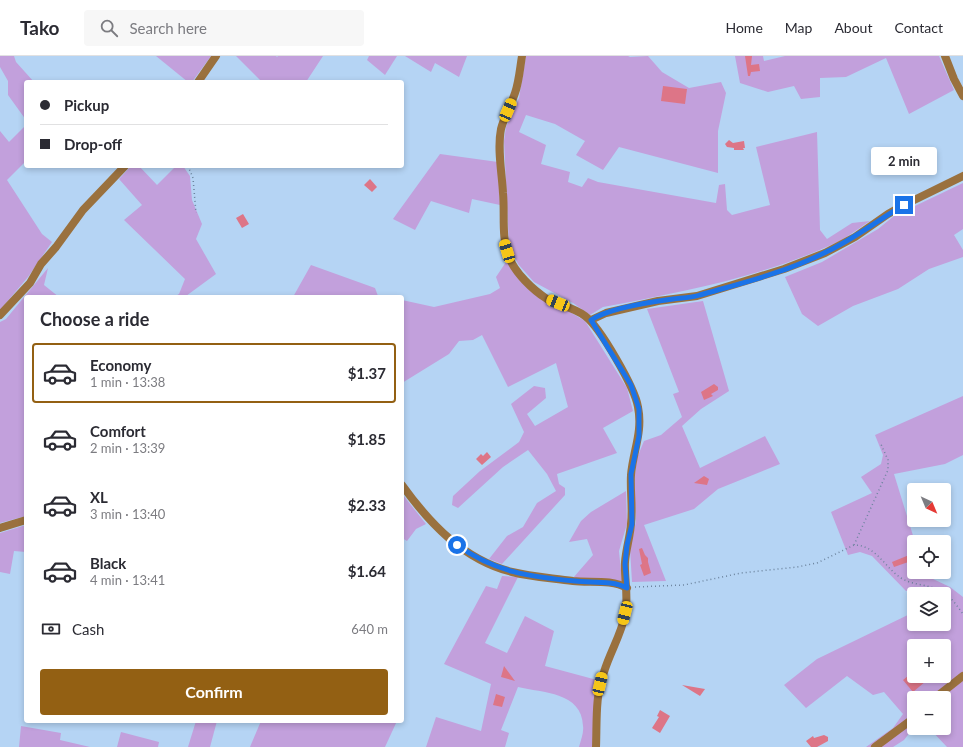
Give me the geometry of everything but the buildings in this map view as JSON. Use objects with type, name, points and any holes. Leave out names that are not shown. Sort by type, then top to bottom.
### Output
[{"type":"street","points":[[199,80],[216,56]]},
{"type":"street","points":[[522,56],[516,92],[502,126],[500,138],[504,203],[504,242],[510,260],[519,273],[535,290],[548,299],[568,307],[591,320],[631,385],[639,409],[639,436],[631,474],[632,524],[627,545],[625,564],[627,588],[625,613],[600,684],[596,720],[596,747]]},
{"type":"street","points":[[946,56],[954,79],[963,96]]},
{"type":"street","points":[[0,315],[30,283],[41,264],[56,247],[83,210],[123,168]]},
{"type":"street","points":[[591,320],[606,313],[658,301],[697,296],[784,269],[831,250],[855,237],[888,214],[904,205],[963,176]]},
{"type":"street","points":[[404,488],[416,506],[444,535],[464,550],[484,561],[513,572],[576,581],[616,584],[627,588]]},
{"type":"street","points":[[0,528],[24,521]]},
{"type":"street","points":[[944,691],[963,676]]},
{"type":"street","points":[[875,747],[907,723]]},
{"type":"path","points":[[189,168],[193,178],[196,213]]},
{"type":"path","points":[[854,545],[888,470],[888,460],[880,442]]},
{"type":"path","points":[[627,588],[684,585],[741,573],[797,567],[816,563],[854,545],[868,548],[902,579],[937,589],[945,594],[954,602],[963,614]]},
{"type":"shaded area","points":[[0,56],[14,56],[16,62],[32,80],[24,80],[24,117],[8,95],[8,81],[0,67]]},
{"type":"shaded area","points":[[156,56],[211,56],[193,80],[186,80]]},
{"type":"shaded area","points":[[236,56],[323,56],[307,80],[260,80]]},
{"type":"shaded area","points":[[369,56],[397,56],[385,75],[367,60]]},
{"type":"shaded area","points":[[405,56],[467,56],[459,77],[435,63],[431,72]]},
{"type":"shaded area","points":[[526,56],[648,56],[662,72],[689,88],[721,82],[726,93],[718,131],[718,173],[619,147],[603,170],[576,155],[585,141],[555,124],[526,115],[519,132],[546,145],[541,164],[570,172],[568,182],[582,187],[588,178],[598,182],[716,203],[719,185],[725,184],[727,210],[732,215],[770,205],[756,147],[817,132],[820,230],[827,239],[852,223],[870,221],[836,243],[803,257],[719,283],[603,307],[590,315],[573,303],[534,282],[518,264],[509,245],[504,141],[506,127],[519,98]]},
{"type":"shaded area","points":[[735,56],[763,56],[764,61],[785,56],[939,56],[954,90],[909,114],[886,58],[846,77],[820,78],[820,97],[801,99],[794,86],[768,92],[740,83]]},
{"type":"shaded area","points":[[24,127],[24,163],[7,180],[42,234],[52,242],[28,277],[0,310],[0,131],[9,142]]},
{"type":"shaded area","points":[[440,154],[498,162],[500,205],[472,199],[469,213],[431,201],[415,230],[393,219]]},
{"type":"shaded area","points":[[129,168],[141,168],[157,185],[174,168],[184,168],[190,176],[192,200],[202,224],[196,239],[216,274],[187,295],[177,295],[185,279],[124,220],[142,205],[119,179]]},
{"type":"shaded area","points":[[963,183],[963,229],[954,235],[963,250],[963,257],[929,269],[898,289],[853,306],[818,326],[802,314],[785,277],[822,262],[878,229],[894,216]]},
{"type":"shaded area","points":[[506,262],[525,285],[585,321],[627,388],[633,411],[603,428],[617,453],[557,474],[559,484],[565,488],[565,495],[502,564],[489,559],[507,536],[523,527],[537,503],[556,491],[547,474],[528,450],[503,467],[458,508],[452,505],[453,496],[480,471],[519,442],[524,432],[511,404],[534,386],[545,388],[546,398],[527,414],[535,426],[568,407],[556,363],[508,387],[482,335],[473,340],[459,341],[449,354],[404,382],[404,300],[434,307],[490,294],[500,288],[496,277]]},
{"type":"shaded area","points":[[311,265],[375,288],[378,295],[294,295]]},
{"type":"shaded area","points":[[48,268],[44,285],[56,295],[26,295]]},
{"type":"shaded area","points":[[24,297],[24,517],[0,523],[0,322],[6,319]]},
{"type":"shaded area","points":[[703,301],[729,391],[701,409],[682,426],[700,468],[765,436],[780,464],[718,489],[694,509],[644,525],[666,581],[632,582],[630,549],[636,521],[634,483],[637,458],[644,441],[661,435],[682,417],[673,394],[679,392],[647,309]]},
{"type":"shaded area","points":[[963,396],[963,455],[945,464],[894,474],[907,516],[907,527],[910,527],[913,535],[907,535],[907,579],[933,579],[950,587],[907,587],[906,591],[872,556],[860,552],[848,555],[831,512],[872,493],[861,477],[881,464],[883,455],[875,435]]},
{"type":"shaded area","points":[[626,491],[627,524],[619,551],[622,581],[573,578],[593,555],[587,539],[569,542],[581,521],[591,512]]},
{"type":"shaded area","points":[[404,496],[426,524],[416,529],[407,541],[404,539]]},
{"type":"shaded area","points":[[24,526],[24,552],[14,551],[10,574],[0,572],[0,533]]},
{"type":"shaded area","points":[[502,576],[518,577],[485,643],[507,653],[525,616],[554,631],[545,666],[597,680],[593,747],[579,747],[583,731],[581,715],[576,706],[569,700],[549,693],[518,687],[501,730],[509,733],[505,747],[426,747],[436,717],[481,731],[491,684],[444,664],[486,586],[497,589]]},
{"type":"shaded area","points":[[951,588],[963,597],[963,747],[947,747],[936,735],[951,735],[951,691],[907,691],[908,735],[904,740],[893,747],[866,747],[893,728],[903,714],[884,692],[873,695],[847,676],[806,708],[784,685],[817,659],[907,615],[907,631],[951,631]]},
{"type":"shaded area","points":[[195,723],[216,723],[210,747],[188,747]]},
{"type":"shaded area","points":[[260,723],[396,723],[385,747],[250,747]]},
{"type":"shaded area","points":[[21,726],[61,733],[60,740],[90,747],[19,747]]},
{"type":"shaded area","points":[[121,732],[159,742],[158,747],[117,747]]},
{"type":"route","points":[[457,545],[501,569],[532,576],[616,584],[627,588],[625,564],[627,545],[632,524],[631,474],[639,436],[639,409],[631,385],[591,320],[596,316],[606,313],[658,301],[697,296],[784,269],[825,253],[872,227],[888,214],[904,205]]}]
